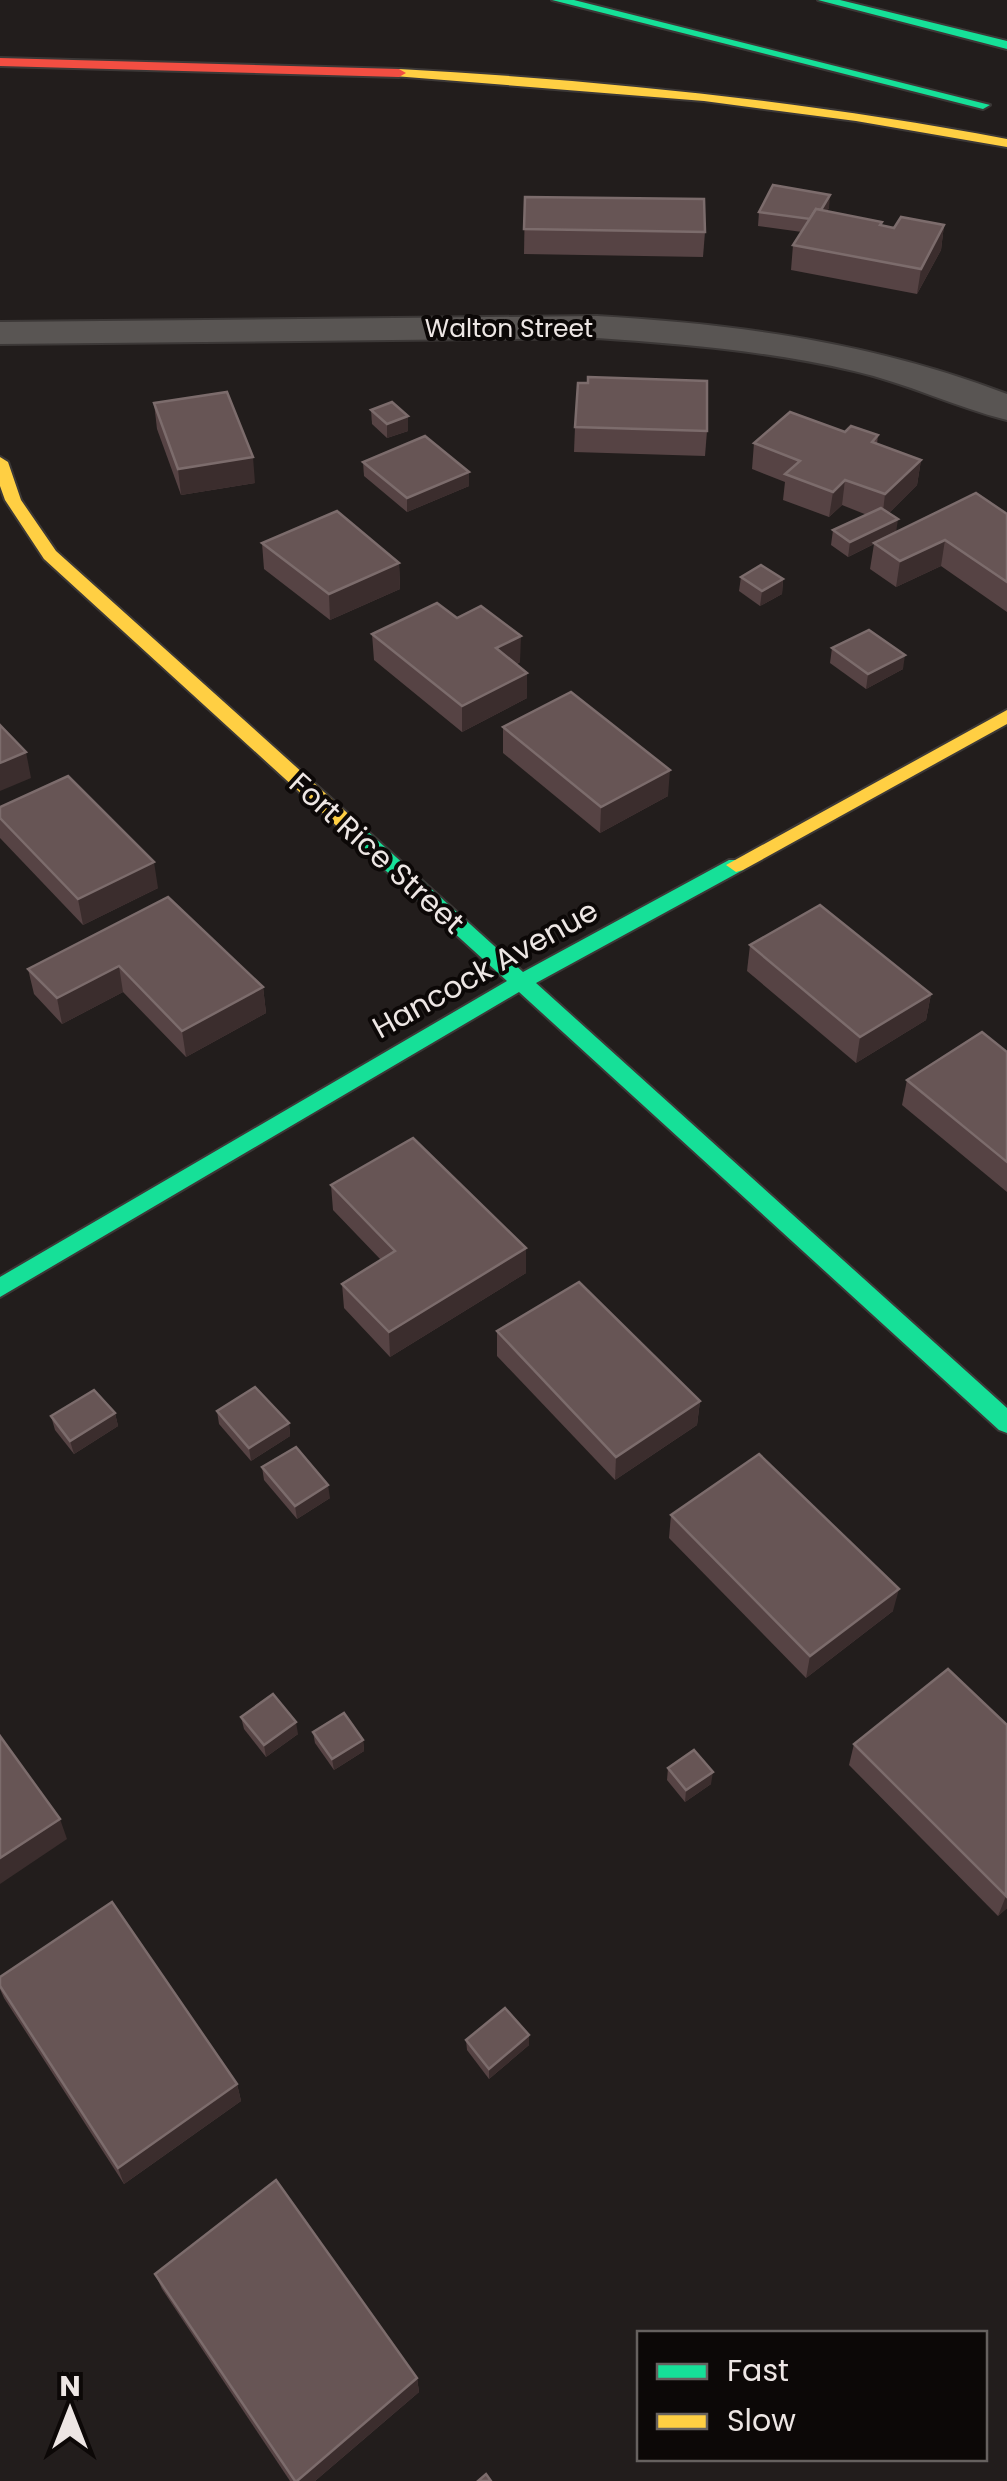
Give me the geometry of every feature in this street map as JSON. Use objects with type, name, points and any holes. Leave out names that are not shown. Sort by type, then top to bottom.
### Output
[{"type":"main road","points":[[558,0],[1007,112]]},
{"type":"main road","points":[[824,0],[1007,45]]},
{"type":"main road","points":[[0,62],[514,78],[694,94],[1007,142]]},
{"type":"main road","name":"Fort Rice Street","points":[[0,462],[4,482],[22,518],[50,555],[1007,1423]]},
{"type":"main road","name":"Hancock Avenue","points":[[0,1288],[519,983],[1007,716]]},
{"type":"street","name":"Walton Street","points":[[0,334],[597,327],[690,331],[781,342],[887,364],[1007,408]]},
{"type":"building","points":[[773,185],[830,195],[810,219],[759,212]]},
{"type":"building","points":[[525,197],[704,199],[705,232],[524,229]]},
{"type":"building","points":[[816,209],[894,228],[901,217],[944,225],[921,269],[793,245]]},
{"type":"building","points":[[588,377],[707,381],[707,431],[575,427],[578,383],[588,383]]},
{"type":"building","points":[[227,392],[253,457],[178,469],[154,403]]},
{"type":"building","points":[[392,402],[408,416],[387,424],[371,410]]},
{"type":"building","points":[[790,412],[845,432],[851,426],[878,435],[872,442],[921,460],[885,494],[845,480],[833,492],[785,474],[800,461],[754,443]]},
{"type":"building","points":[[425,436],[469,472],[407,498],[363,462]]},
{"type":"building","points":[[976,493],[1007,514],[1007,582],[945,540],[900,561],[874,543]]},
{"type":"building","points":[[881,508],[898,519],[850,542],[833,530]]},
{"type":"building","points":[[337,511],[399,563],[329,594],[262,543]]},
{"type":"building","points":[[761,565],[783,579],[762,591],[741,577]]},
{"type":"building","points":[[437,603],[457,618],[481,606],[521,636],[496,648],[527,673],[462,706],[372,634]]},
{"type":"building","points":[[869,630],[905,655],[868,674],[832,648]]},
{"type":"building","points":[[571,692],[670,770],[601,807],[503,727]]},
{"type":"building","points":[[0,725],[26,752],[0,763]]},
{"type":"building","points":[[68,776],[154,862],[78,899],[0,818],[0,807]]},
{"type":"building","points":[[168,897],[263,987],[182,1031],[119,966],[57,998],[28,969]]},
{"type":"building","points":[[820,905],[931,994],[860,1037],[750,945]]},
{"type":"building","points":[[982,1032],[1007,1052],[1007,1162],[907,1080]]},
{"type":"building","points":[[413,1138],[526,1248],[389,1332],[342,1284],[395,1251],[331,1185]]},
{"type":"building","points":[[579,1282],[700,1401],[616,1457],[497,1331]]},
{"type":"building","points":[[255,1387],[289,1423],[249,1448],[217,1411]]},
{"type":"building","points":[[94,1390],[115,1413],[70,1441],[51,1416]]},
{"type":"building","points":[[296,1447],[328,1485],[295,1506],[262,1467]]},
{"type":"building","points":[[759,1454],[899,1589],[810,1656],[671,1515]]},
{"type":"building","points":[[948,1669],[1007,1725],[1006,1896],[854,1744]]},
{"type":"building","points":[[273,1694],[296,1722],[264,1745],[241,1717]]},
{"type":"building","points":[[344,1713],[363,1740],[332,1759],[313,1732]]},
{"type":"building","points":[[0,1736],[60,1819],[0,1858]]},
{"type":"building","points":[[694,1750],[713,1772],[686,1790],[668,1768]]},
{"type":"building","points":[[112,1902],[237,2084],[118,2168],[0,1986],[0,1977]]},
{"type":"building","points":[[505,2008],[529,2035],[489,2069],[466,2040]]},
{"type":"building","points":[[276,2180],[417,2378],[297,2481],[155,2274]]},
{"type":"traffic: fast","points":[[558,0],[983,105]]},
{"type":"traffic: fast","points":[[824,0],[1007,45]]},
{"type":"traffic: fast","points":[[347,824],[1007,1423]]},
{"type":"traffic: fast","points":[[0,1288],[450,1021],[736,865]]},
{"type":"traffic: slow","points":[[399,73],[704,97],[856,117],[1007,143]]},
{"type":"traffic: slow","points":[[0,462],[13,500],[50,555],[347,824]]},
{"type":"traffic: slow","points":[[736,865],[1007,716]]},
{"type":"traffic: jam","points":[[0,62],[399,73]]}]
